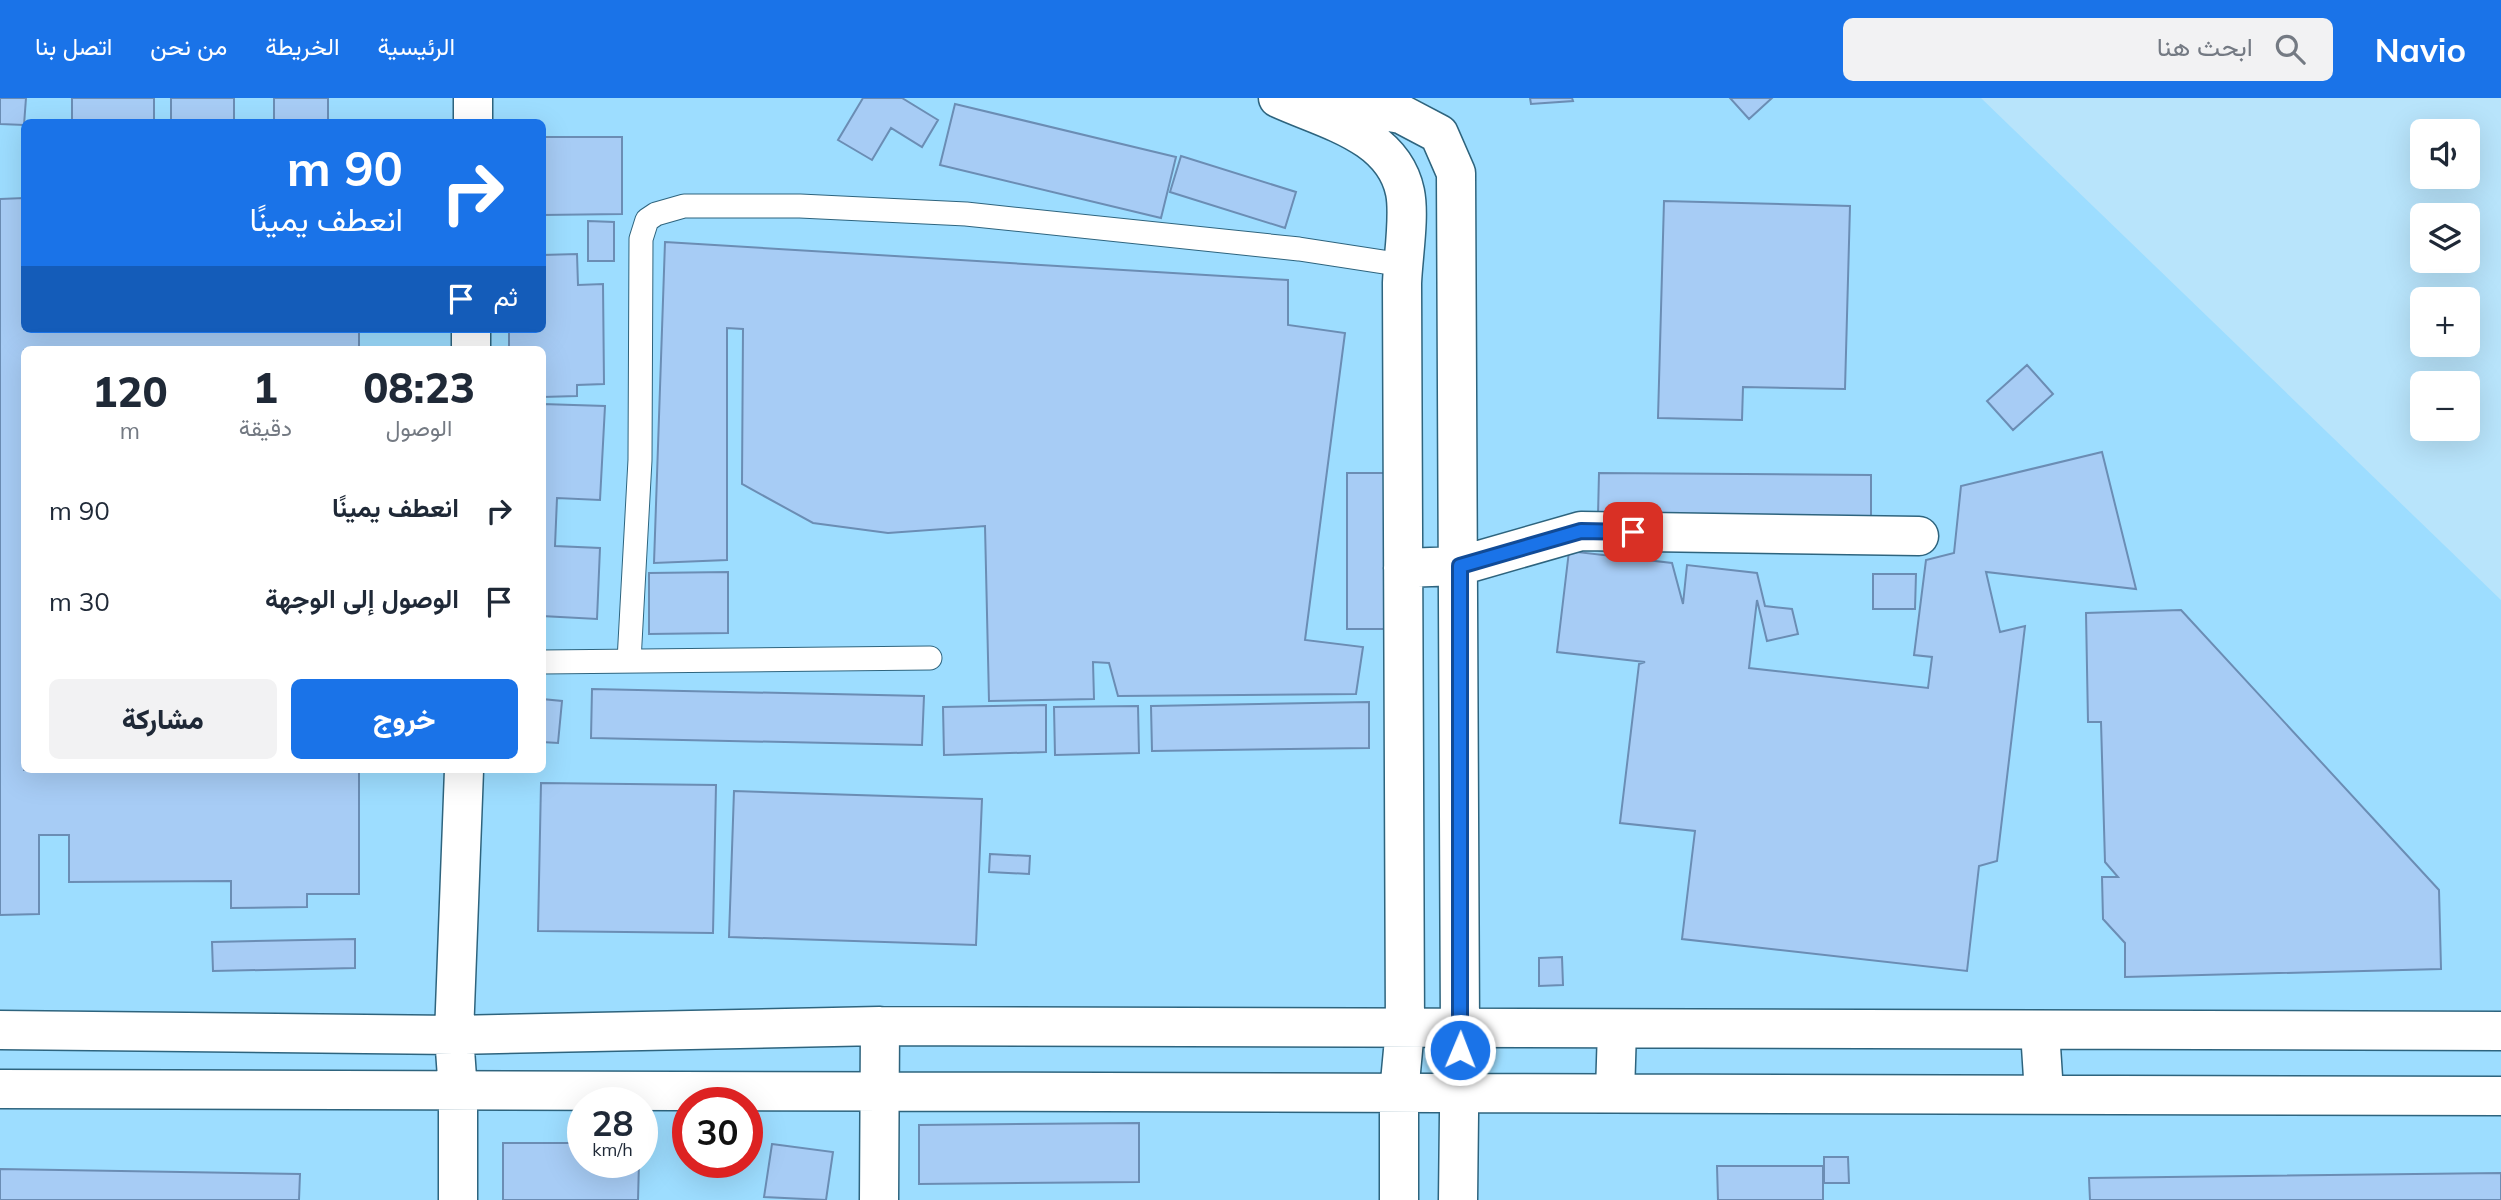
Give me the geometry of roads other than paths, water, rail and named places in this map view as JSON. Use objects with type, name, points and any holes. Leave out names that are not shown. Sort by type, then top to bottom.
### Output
[{"type":"street","points":[[473,98],[473,119]]},
{"type":"street","points":[[1278,98],[1377,143],[1394,162],[1405,193],[1405,1029],[1399,1093],[1399,1200]]},
{"type":"street","points":[[1313,98],[1401,114],[1439,134],[1456,173],[1460,566],[1458,1200]]},
{"type":"street","points":[[1403,568],[1460,566],[1581,531],[1919,536]]},
{"type":"street","points":[[458,1200],[458,1092],[454,1035],[464,773]]},
{"type":"street","points":[[879,1200],[880,1026]]},
{"type":"street","points":[[0,1030],[454,1035],[880,1026],[2501,1031]]},
{"type":"street","points":[[1615,1093],[1618,1029]]},
{"type":"street","points":[[2040,1031],[2044,1093]]},
{"type":"street","points":[[0,1089],[2501,1096]]},
{"type":"lane","points":[[629,661],[640,460],[641,239],[647,220],[656,214],[684,206],[800,206],[966,214],[1299,249],[1403,265]]},
{"type":"lane","points":[[546,662],[930,658]]}]
